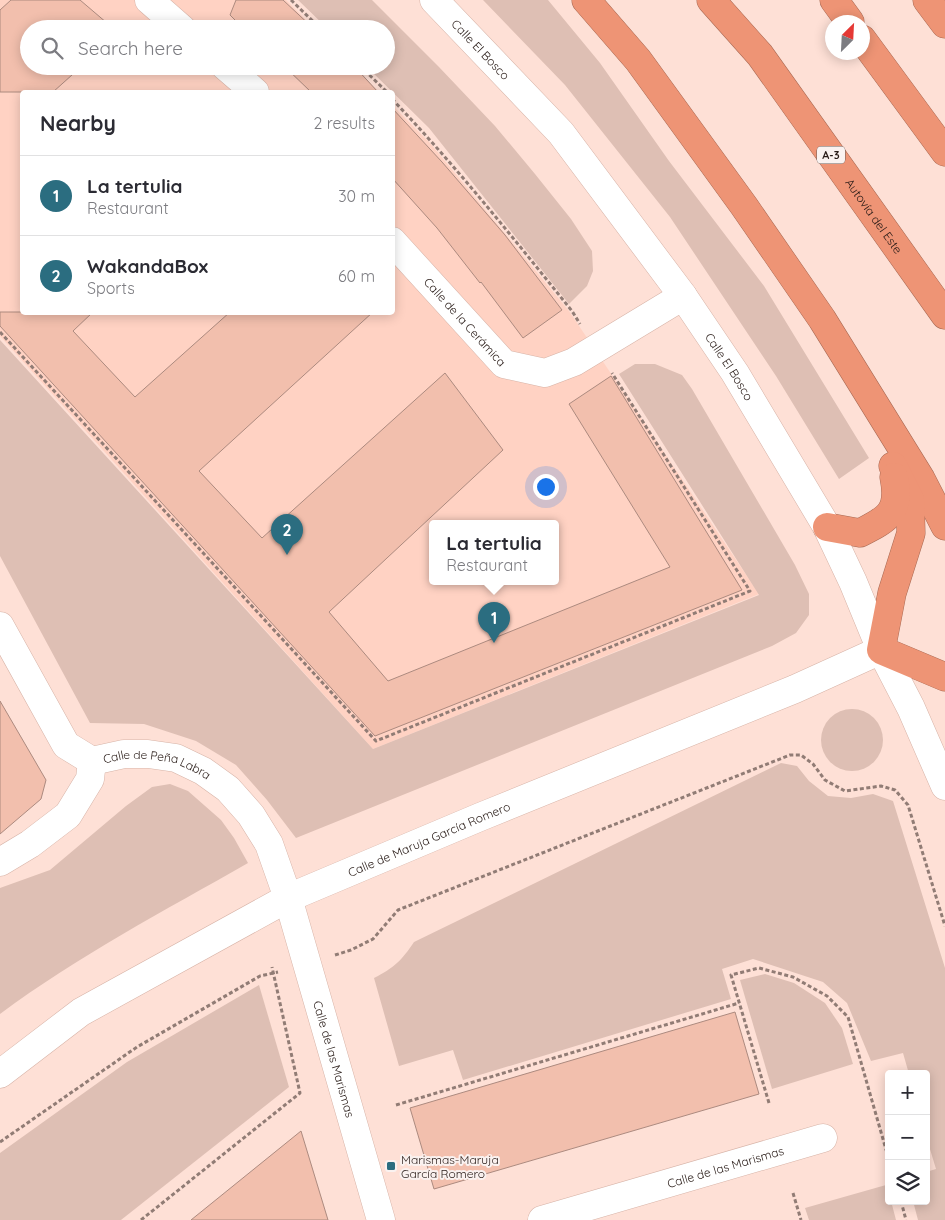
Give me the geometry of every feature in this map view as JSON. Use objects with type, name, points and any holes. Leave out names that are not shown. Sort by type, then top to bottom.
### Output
[{"type":"highway","points":[[586,0],[638,60],[822,318],[921,479],[945,526]]},
{"type":"highway","name":"Autovía del Este","points":[[711,0],[760,56],[945,315]]},
{"type":"highway","points":[[834,0],[845,15]]},
{"type":"highway","points":[[927,0],[945,24]]},
{"type":"highway","points":[[870,50],[945,152]]},
{"type":"highway","points":[[822,318],[840,374],[892,463],[910,500],[911,533],[892,593],[881,650],[945,677]]},
{"type":"highway","points":[[827,527],[860,533],[886,519],[895,501],[896,489],[892,463]]},
{"type":"street","points":[[150,0],[172,20]]},
{"type":"street","name":"Calle El Bosco","points":[[434,0],[561,133],[683,296],[735,373],[827,527],[853,582],[881,650],[911,708],[945,786]]},
{"type":"street","points":[[235,75],[253,90]]},
{"type":"street","name":"Calle de la Cerámica","points":[[395,244],[504,364],[545,373],[574,362],[683,296]]},
{"type":"street","name":"Calle de Peña Labra","points":[[0,626],[66,745],[92,762],[124,754],[148,754],[176,758],[204,771],[228,789],[251,815],[269,844],[288,898]]},
{"type":"street","name":"Calle de Maruja García Romero","points":[[0,1074],[81,1012],[288,898],[480,817],[795,689],[881,650]]},
{"type":"street","points":[[0,862],[30,844],[68,815],[90,779],[92,762]]},
{"type":"street","name":"Calle de las Marismas","points":[[288,898],[381,1220]]},
{"type":"street","name":"Calle de las Marismas","points":[[542,1220],[824,1138]]},
{"type":"path","points":[[291,0],[312,20]]},
{"type":"path","points":[[369,75],[385,90]]},
{"type":"path","points":[[0,332],[376,741],[750,591],[572,311],[425,132],[395,102]]},
{"type":"path","points":[[329,957],[351,950],[373,939],[398,910],[790,755],[801,755],[814,764],[825,780],[845,790],[881,786],[895,790],[908,805],[945,926]]},
{"type":"path","points":[[141,1220],[300,1093],[272,967]]},
{"type":"path","points":[[768,1103],[731,975],[759,968],[793,977],[827,996],[848,1018],[885,1146]]},
{"type":"path","points":[[0,1142],[137,1047],[260,976],[283,970]]},
{"type":"path","points":[[396,1105],[739,1003]]},
{"type":"path","points":[[793,1193],[801,1220]]},
{"type":"path","points":[[902,1205],[906,1220]]},
{"type":"shaded area","points":[[0,0],[286,0],[306,20],[20,20],[20,75],[362,75],[377,90],[20,90],[20,315],[395,315],[395,108],[430,143],[569,311],[759,594],[373,749],[0,336]]},
{"type":"shaded area","points":[[298,0],[372,0],[392,20],[319,20]]},
{"type":"shaded area","points":[[483,0],[548,0],[600,63],[669,161],[764,286],[869,458],[839,479],[776,376],[670,217],[565,85]]},
{"type":"shaded area","points":[[395,23],[495,126],[571,219],[592,251],[593,271],[587,286],[569,304],[429,128],[395,95],[395,90],[390,90],[375,75],[395,75]]},
{"type":"shaded area","points":[[0,340],[373,749],[759,595],[619,374],[635,364],[655,364],[682,375],[692,389],[795,565],[809,594],[809,615],[796,633],[772,646],[296,838],[267,800],[236,765],[196,741],[144,724],[90,723],[0,556]]},
{"type":"shaded area","points":[[852,709],[869,714],[874,718],[878,723],[883,740],[878,757],[874,762],[869,766],[852,771],[835,766],[830,762],[826,757],[821,740],[826,723],[830,718],[835,714]]},
{"type":"shaded area","points":[[781,763],[797,766],[809,781],[828,796],[851,798],[873,794],[893,801],[945,968],[945,1220],[918,1220],[914,1205],[930,1205],[930,1171],[936,1169],[930,1149],[930,1070],[908,1070],[903,1053],[871,1061],[847,1003],[823,982],[753,959],[722,969],[731,999],[463,1080],[453,1050],[399,1066],[374,978],[397,963],[414,942]]},
{"type":"shaded area","points":[[170,784],[188,791],[221,820],[248,863],[91,953],[0,1014],[0,888],[50,870],[126,806],[152,787]]},
{"type":"shaded area","points":[[765,974],[794,983],[825,1003],[842,1028],[853,1064],[772,1089],[740,980]]},
{"type":"shaded area","points":[[259,985],[289,1087],[121,1220],[0,1220],[0,1153],[127,1062]]},
{"type":"shaded area","points":[[885,1185],[885,1205],[892,1205],[896,1220],[809,1220],[805,1208]]},
{"type":"building","points":[[11,0],[80,0],[103,20],[20,20],[20,75],[72,75],[55,90],[0,92],[0,10]]},
{"type":"building","points":[[236,0],[283,0],[304,20],[235,20],[230,15]]},
{"type":"building","points":[[293,75],[362,75],[376,90],[309,90]]},
{"type":"building","points":[[395,111],[505,235],[562,310],[523,338],[437,228],[395,181]]},
{"type":"building","points":[[0,312],[20,312],[20,315],[90,315],[73,331],[135,397],[227,315],[370,315],[199,471],[262,538],[445,373],[503,450],[329,612],[388,681],[670,567],[569,404],[611,376],[742,590],[375,736],[0,326]]},
{"type":"building","points":[[0,701],[46,780],[41,799],[0,834]]},
{"type":"building","points":[[735,1012],[759,1094],[434,1189],[410,1108]]},
{"type":"building","points":[[301,1131],[328,1220],[191,1220]]},
{"type":"place","name":"WakandaBox","points":[[287,555]]},
{"type":"place","name":"La tertulia","points":[[494,643]]},
{"type":"place","name":"Marismas-Maruja García Romero","points":[[391,1166]]}]
